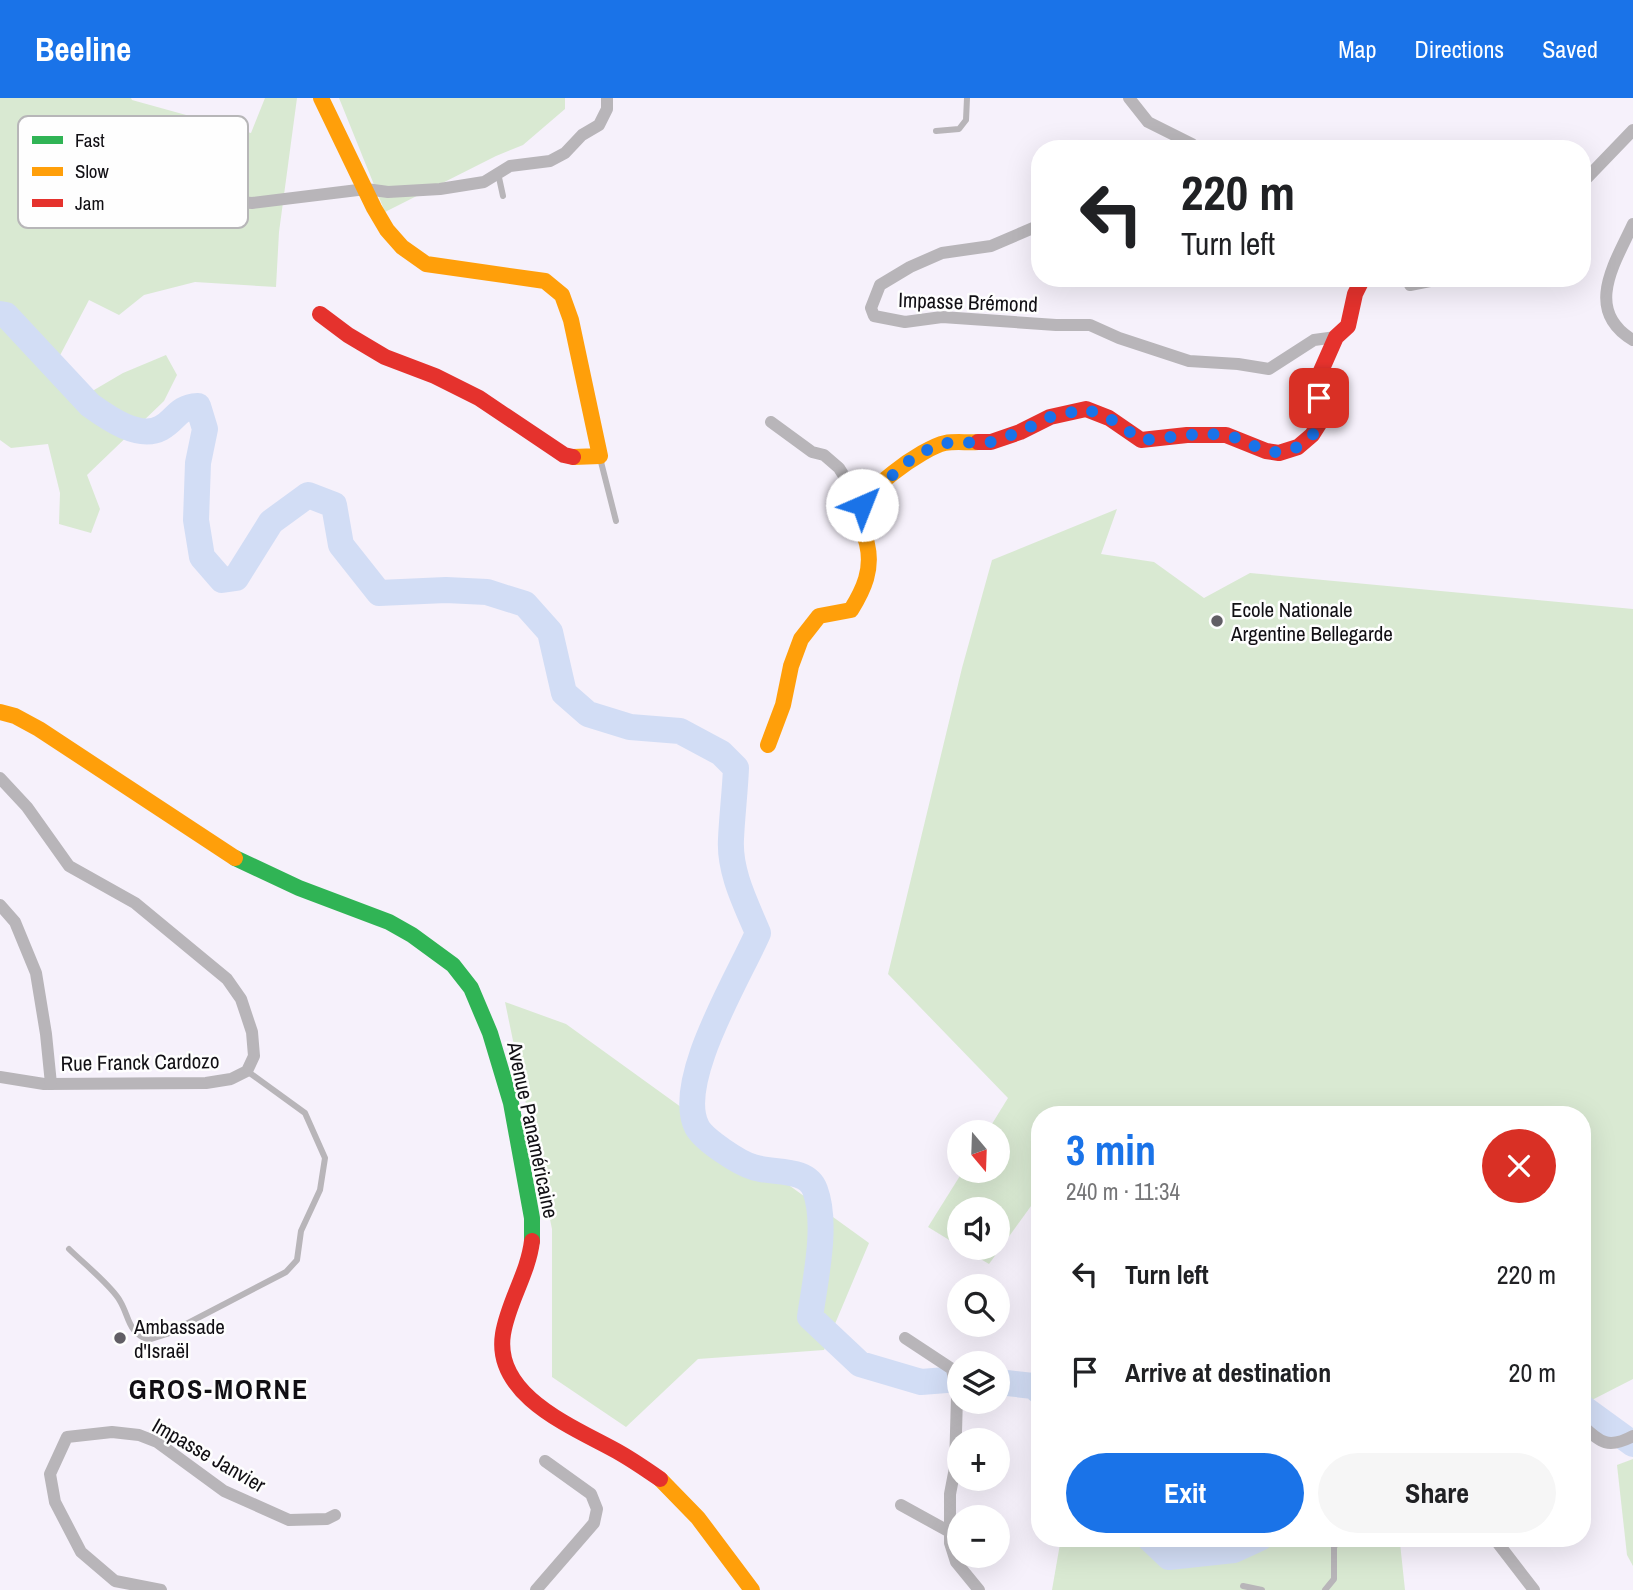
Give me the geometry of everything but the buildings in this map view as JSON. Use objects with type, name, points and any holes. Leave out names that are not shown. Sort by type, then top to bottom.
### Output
[{"type":"street","points":[[320,314],[385,357],[435,376],[479,398],[564,455],[576,458],[600,456],[571,320],[562,295],[545,281],[426,264],[402,247],[387,230],[321,98]]},
{"type":"street","points":[[248,202],[268,203],[366,189],[388,192],[484,183],[510,166],[550,161],[565,153],[582,135],[599,125],[607,109],[607,98]]},
{"type":"street","points":[[1129,98],[1148,122],[1184,140]]},
{"type":"street","points":[[1591,174],[1633,130]]},
{"type":"street","points":[[1633,224],[1606,284],[1606,301],[1612,322],[1633,340]]},
{"type":"street","name":"Impasse Brémond","points":[[1031,230],[991,246],[942,254],[910,267],[880,285],[871,309],[874,316],[905,322],[942,317],[1090,325],[1130,342],[1189,361],[1269,369],[1314,340],[1336,337]]},
{"type":"street","points":[[768,745],[783,705],[791,666],[801,639],[819,616],[851,610],[862,593],[869,573],[869,547],[858,516],[865,499],[917,454],[945,443],[991,442],[1020,432],[1050,417],[1086,409],[1109,418],[1142,440],[1187,435],[1226,435],[1266,451],[1279,453],[1298,447],[1312,435],[1319,424],[1317,380],[1336,337],[1348,326],[1358,287]]},
{"type":"street","points":[[771,422],[812,452],[824,455],[839,468],[862,505]]},
{"type":"street","name":"Avenue Panaméricaine","points":[[0,712],[15,716],[39,729],[166,814],[250,865],[299,888],[389,922],[412,935],[465,977],[491,1033],[510,1103],[533,1218],[534,1235],[530,1255],[502,1341],[503,1357],[511,1377],[517,1388],[556,1418],[633,1458],[657,1476],[700,1518],[752,1590]]},
{"type":"street","name":"Rue Franck Cardozo","points":[[0,778],[27,807],[69,866],[135,903],[227,979],[241,999],[252,1032],[254,1056],[247,1071],[231,1079],[206,1083],[48,1084],[0,1077]]},
{"type":"street","points":[[0,905],[15,922],[36,973],[47,1034],[48,1084]]},
{"type":"street","points":[[905,1338],[952,1369],[957,1396],[955,1468],[950,1505]]},
{"type":"street","name":"Impasse Janvier","points":[[161,1590],[115,1581],[81,1552],[55,1502],[50,1474],[67,1437],[112,1432],[139,1435],[157,1442],[223,1491],[289,1520],[327,1519],[335,1515]]},
{"type":"street","points":[[1591,1434],[1603,1442],[1619,1443],[1633,1436]]},
{"type":"street","points":[[536,1590],[594,1523],[597,1509],[590,1494],[545,1461]]},
{"type":"street","points":[[901,1505],[947,1530]]},
{"type":"street","points":[[1501,1547],[1534,1590]]},
{"type":"street","points":[[961,1568],[979,1590]]},
{"type":"lane","points":[[936,131],[959,129],[966,120],[967,98]]},
{"type":"lane","points":[[498,173],[502,196]]},
{"type":"lane","points":[[600,456],[616,521]]},
{"type":"lane","points":[[69,1249],[119,1298],[128,1323],[137,1336],[148,1340],[167,1334],[286,1272],[297,1260],[301,1231],[320,1191],[325,1158],[305,1113],[247,1071]]},
{"type":"lane","points":[[1325,1590],[1334,1579],[1334,1547]]},
{"type":"lane","points":[[1244,1586],[1262,1590]]},
{"type":"green space","points":[[0,98],[131,98],[190,116],[18,116],[18,228],[248,228],[248,132],[251,133],[265,98],[297,98],[279,232],[276,287],[195,282],[144,295],[119,315],[89,300],[56,363],[77,400],[123,373],[166,355],[177,375],[164,401],[87,475],[100,509],[91,533],[59,524],[60,493],[48,444],[11,448],[0,440]]},
{"type":"green space","points":[[339,98],[565,98],[565,109],[523,145],[385,212]]},
{"type":"green space","points":[[1117,509],[1101,554],[1154,562],[1204,598],[1250,573],[1633,609],[1633,1379],[1591,1400],[1591,1106],[1031,1106],[1031,1206],[1010,1235],[1010,1197],[947,1197],[947,1239],[928,1227],[956,1183],[1010,1183],[1010,1120],[994,1120],[1008,1098],[888,974],[962,668],[992,560]]},
{"type":"green space","points":[[505,1002],[566,1024],[869,1243],[824,1350],[698,1359],[626,1427],[552,1377],[552,1229]]},
{"type":"green space","points":[[1633,1459],[1633,1566],[1627,1555],[1617,1465]]},
{"type":"green space","points":[[1059,1547],[1146,1547],[1162,1561],[1238,1555],[1254,1547],[1400,1547],[1405,1590],[1052,1590]]},
{"type":"waterway","points":[[0,314],[6,315],[90,405],[124,426],[152,431],[166,425],[185,409],[198,406],[205,429],[198,463],[196,520],[202,557],[222,580],[236,578],[271,522],[308,495],[334,505],[341,545],[379,593],[446,590],[487,592],[525,604],[550,632],[564,693],[588,714],[630,727],[680,731],[721,753],[736,768],[731,851],[739,888],[758,933],[701,1057],[694,1084],[692,1108],[697,1127],[714,1144],[747,1165],[797,1174],[811,1183],[819,1204],[820,1236],[810,1317],[860,1364],[921,1382],[947,1380]]},
{"type":"waterway","points":[[1010,1383],[1031,1386]]},
{"type":"waterway","points":[[1591,1414],[1633,1444]]},
{"type":"waterway","points":[[1158,1547],[1169,1557],[1240,1547]]},
{"type":"traffic: fast","points":[[235,858],[299,888],[389,922],[453,965],[471,988],[490,1033],[511,1103],[532,1218],[532,1241]]},
{"type":"traffic: slow","points":[[321,98],[374,208],[387,230],[402,247],[426,264],[545,281],[562,295],[571,320],[600,456],[573,457]]},
{"type":"traffic: slow","points":[[768,745],[783,705],[791,666],[801,639],[819,616],[851,610],[860,594],[868,570],[869,553],[859,518],[861,508],[868,497],[893,473],[935,446],[949,442],[978,442]]},
{"type":"traffic: slow","points":[[0,712],[15,716],[39,729],[235,858]]},
{"type":"traffic: slow","points":[[660,1479],[698,1518],[752,1590]]},
{"type":"traffic: jam","points":[[978,442],[991,442],[1020,432],[1050,417],[1086,409],[1109,418],[1141,440],[1187,435],[1226,435],[1266,451],[1279,453],[1298,447],[1312,435],[1319,424],[1317,380],[1336,337],[1348,326],[1358,287]]},
{"type":"traffic: jam","points":[[320,314],[385,357],[435,376],[479,398],[564,455],[573,457]]},
{"type":"traffic: jam","points":[[532,1241],[503,1334],[503,1356],[511,1376],[524,1393],[541,1408],[660,1479]]},
{"type":"place","name":"Ecole Nationale Argentine Bellegarde","points":[[1217,621]]},
{"type":"place","name":"Ambassade d'Israël","points":[[120,1338]]},
{"type":"district","name":"GROS-MORNE","points":[[219,1389]]},
{"type":"route","points":[[862,505],[865,499],[917,454],[945,443],[991,442],[1020,432],[1050,417],[1086,409],[1109,418],[1142,440],[1187,435],[1226,435],[1266,451],[1279,453],[1298,447],[1312,435],[1319,424],[1319,398]]}]
